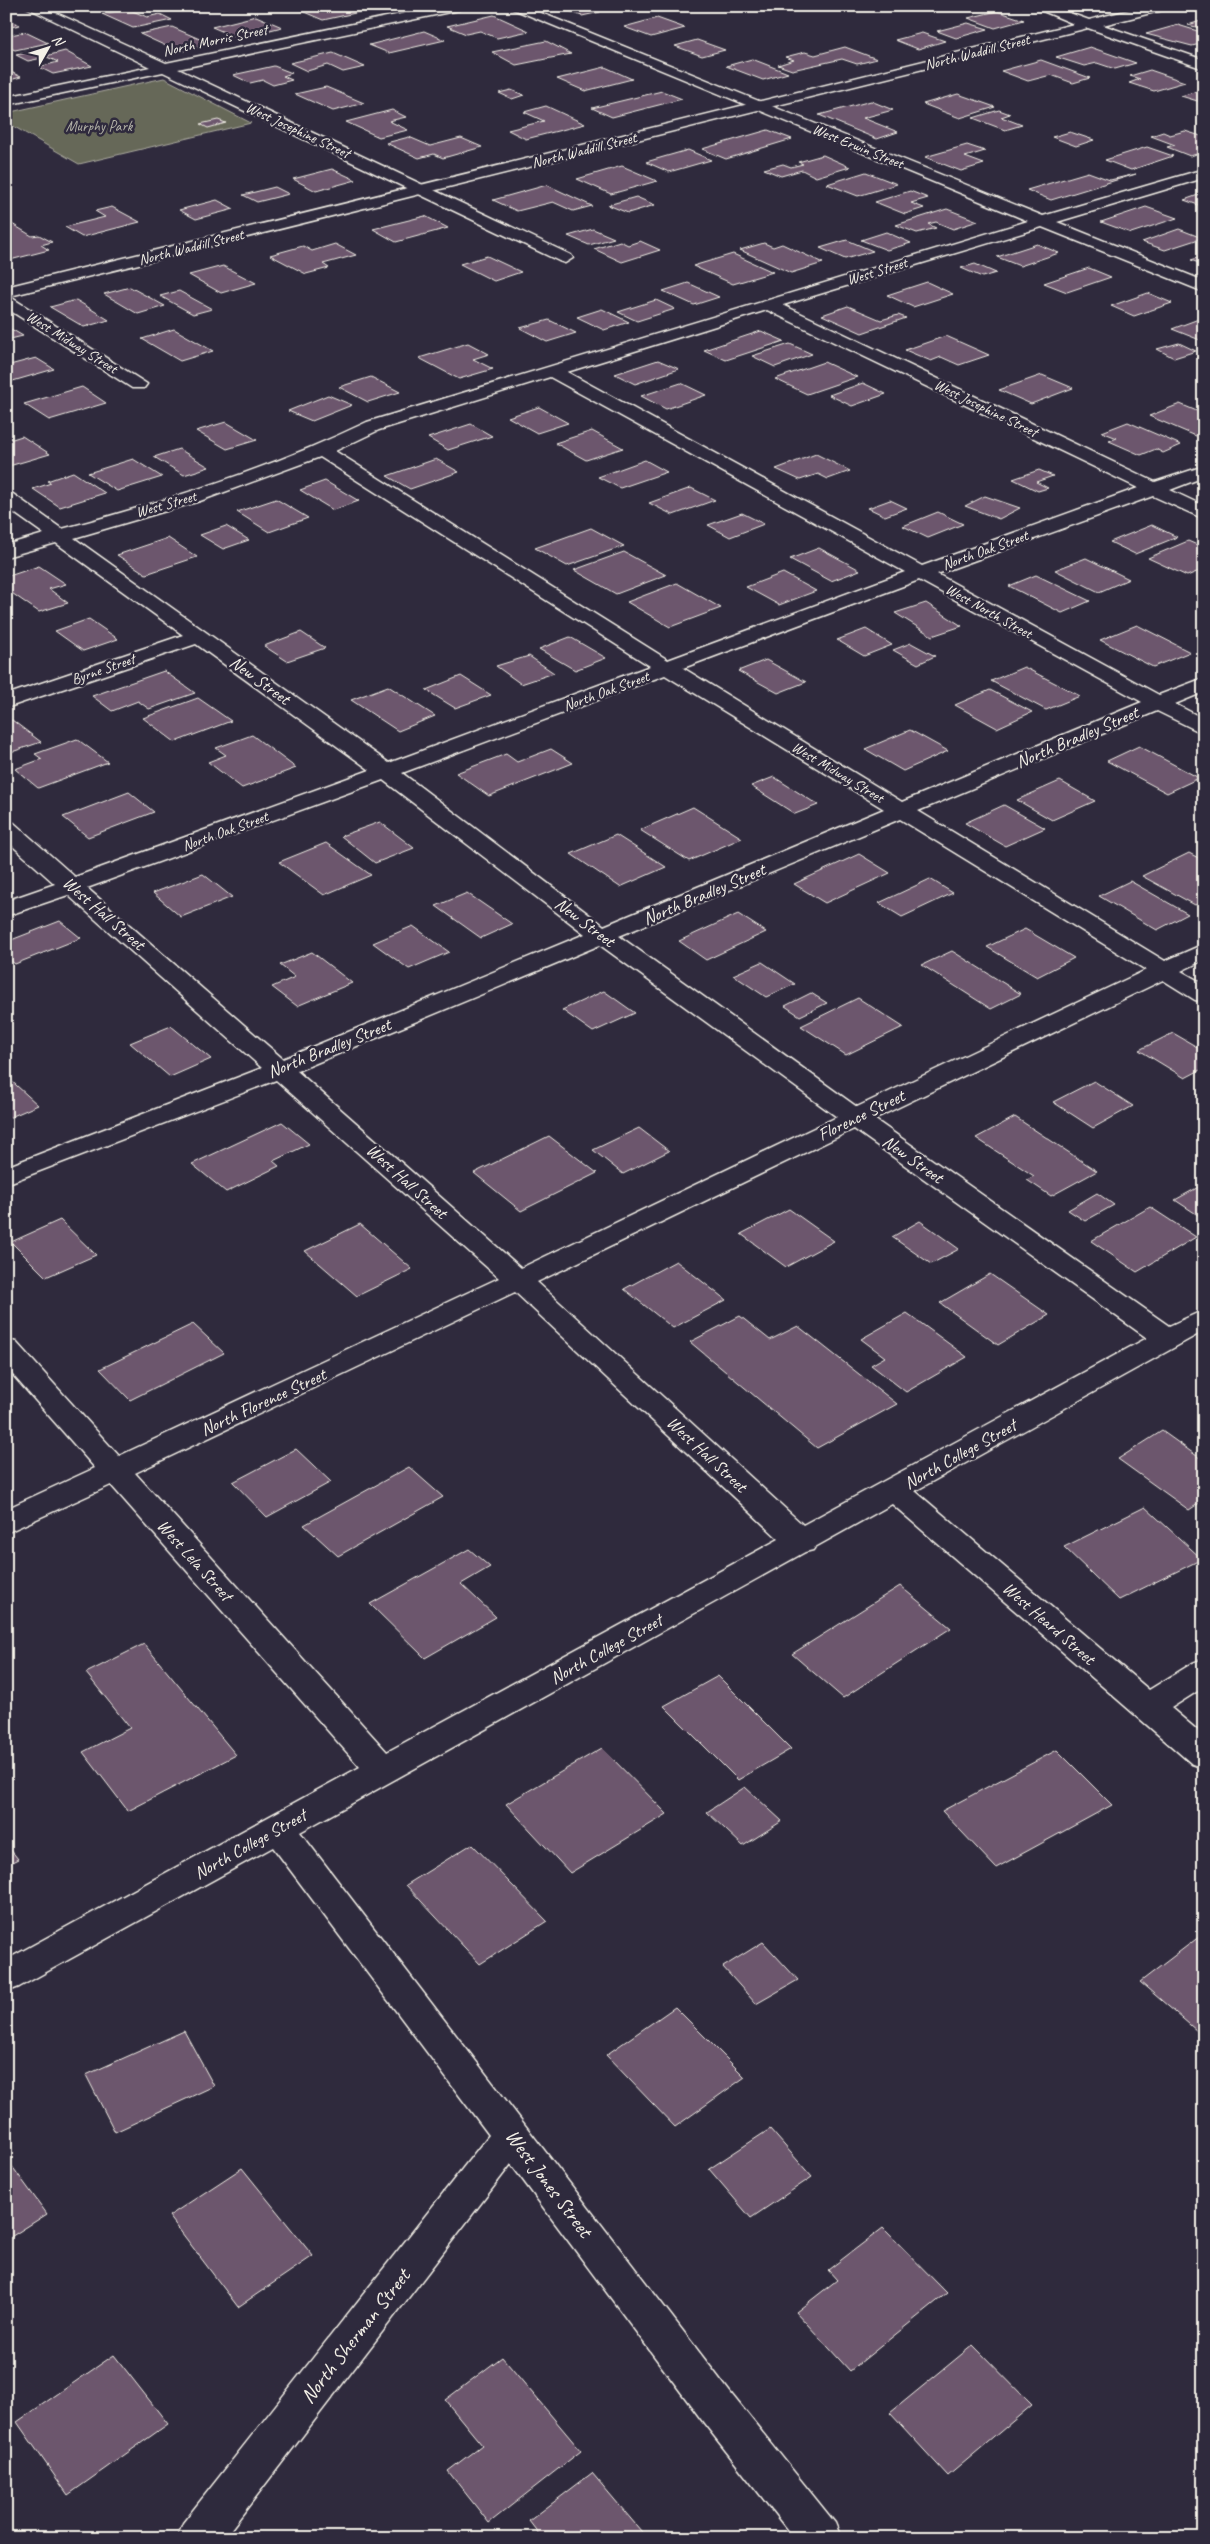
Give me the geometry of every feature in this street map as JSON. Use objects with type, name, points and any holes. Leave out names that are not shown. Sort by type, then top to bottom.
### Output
[{"type":"street","name":"West Josephine Street","points":[[30,6],[565,258]]},
{"type":"street","name":"North Morris Street","points":[[6,101],[459,6]]},
{"type":"street","name":"West Erwin Street","points":[[512,6],[1204,287]]},
{"type":"street","points":[[1037,6],[1204,65]]},
{"type":"street","name":"North Waddill Street","points":[[6,292],[1162,6]]},
{"type":"street","name":"West Street","points":[[6,550],[210,492],[324,452],[373,426],[551,370],[1204,173]]},
{"type":"street","name":"West Midway Street","points":[[6,301],[138,384]]},
{"type":"street","name":"West Josephine Street","points":[[768,304],[1204,514]]},
{"type":"street","name":"West North Street","points":[[551,370],[1204,728]]},
{"type":"street","name":"West Midway Street","points":[[324,452],[668,669],[1204,996]]},
{"type":"street","name":"North Oak Street","points":[[6,909],[668,669],[920,573],[1204,471]]},
{"type":"street","name":"New Street","points":[[6,498],[385,771],[603,936],[855,1118],[1168,1339]]},
{"type":"street","name":"Byrne Street","points":[[6,702],[200,636]]},
{"type":"street","name":"North Bradley Street","points":[[6,1176],[280,1069],[1204,684]]},
{"type":"street","name":"West Hall Street","points":[[6,828],[73,885],[518,1280],[802,1542]]},
{"type":"street","name":"Florence Street","points":[[518,1280],[1204,951]]},
{"type":"street","name":"North Florence Street","points":[[6,1522],[116,1472],[518,1280]]},
{"type":"street","name":"North College Street","points":[[6,1978],[802,1542],[1204,1319]]},
{"type":"street","name":"West Lela Street","points":[[6,1349],[384,1770]]},
{"type":"street","name":"West Heard Street","points":[[895,1490],[1204,1755]]},
{"type":"street","points":[[1147,1707],[1204,1671]]},
{"type":"street","name":"West Jones Street","points":[[278,1828],[512,2134],[718,2409],[820,2538]]},
{"type":"street","name":"North Sherman Street","points":[[198,2538],[512,2134]]},
{"type":"green space","name":"Murphy Park","points":[[164,78],[251,123],[79,164],[6,122],[6,113]]},
{"type":"building","points":[[290,6],[360,6],[369,10],[323,20]]},
{"type":"building","points":[[555,6],[598,6],[590,8],[600,12],[582,16]]},
{"type":"building","points":[[1075,6],[1105,6],[1087,11]]},
{"type":"building","points":[[128,9],[147,17],[160,14],[172,20],[133,28],[102,14]]},
{"type":"building","points":[[997,11],[1024,20],[995,28],[968,18]]},
{"type":"building","points":[[494,15],[529,31],[497,38],[480,31],[466,34],[447,26]]},
{"type":"building","points":[[256,16],[282,27],[238,38],[212,27]]},
{"type":"building","points":[[657,18],[685,28],[651,37],[624,27]]},
{"type":"building","points":[[6,19],[20,25],[6,28]]},
{"type":"building","points":[[1204,20],[1204,29],[1188,25]]},
{"type":"building","points":[[968,23],[988,29],[956,38],[937,31]]},
{"type":"building","points":[[1178,25],[1204,33],[1197,36],[1204,38],[1204,43],[1192,46],[1146,34]]},
{"type":"building","points":[[172,27],[211,44],[179,52],[140,34]]},
{"type":"building","points":[[424,31],[445,40],[389,53],[369,45]]},
{"type":"building","points":[[6,32],[11,35],[25,32],[48,43],[15,50],[6,46]]},
{"type":"building","points":[[922,33],[945,41],[918,49],[895,40]]},
{"type":"building","points":[[697,40],[725,50],[702,56],[675,46]]},
{"type":"building","points":[[546,41],[571,54],[516,65],[492,52]]},
{"type":"building","points":[[845,47],[877,59],[857,64],[842,59],[792,70],[778,65],[794,60],[785,57],[805,52],[815,55]]},
{"type":"building","points":[[1090,47],[1136,63],[1115,69],[1097,63],[1084,66],[1056,57]]},
{"type":"building","points":[[36,51],[46,56],[65,51],[92,66],[53,74],[39,67],[58,62],[47,57],[28,61],[16,55]]},
{"type":"building","points":[[333,53],[365,67],[343,72],[328,65],[307,71],[290,63]]},
{"type":"building","points":[[752,59],[788,73],[763,80],[726,66]]},
{"type":"building","points":[[1041,60],[1090,78],[1073,83],[1051,75],[1028,81],[1001,71]]},
{"type":"building","points":[[274,66],[292,73],[283,76],[292,80],[273,85],[263,80],[250,83],[233,75]]},
{"type":"building","points":[[605,67],[632,79],[585,91],[557,79]]},
{"type":"building","points":[[7,70],[21,77],[6,81]]},
{"type":"building","points":[[1150,70],[1185,82],[1154,91],[1129,83],[1140,79],[1130,76]]},
{"type":"building","points":[[326,87],[364,103],[333,111],[295,94]]},
{"type":"building","points":[[1204,89],[1204,103],[1181,96]]},
{"type":"building","points":[[511,90],[524,95],[512,99],[499,93]]},
{"type":"building","points":[[662,91],[682,99],[612,117],[592,108]]},
{"type":"building","points":[[958,94],[995,107],[960,118],[923,104]]},
{"type":"building","points":[[871,101],[893,110],[863,118],[898,132],[877,139],[819,115]]},
{"type":"building","points":[[546,106],[585,124],[526,139],[508,130],[544,121],[524,112]]},
{"type":"building","points":[[392,110],[406,117],[389,121],[408,130],[379,137],[346,122]]},
{"type":"building","points":[[999,110],[1010,114],[1001,117],[1022,125],[1005,130],[973,118]]},
{"type":"building","points":[[218,120],[226,123],[208,128],[200,124]]},
{"type":"building","points":[[768,130],[792,139],[726,159],[702,149]]},
{"type":"building","points":[[1185,131],[1204,137],[1204,152],[1190,156],[1167,147],[1175,145],[1151,136],[1163,132],[1170,135]]},
{"type":"building","points":[[1070,132],[1094,140],[1076,146],[1052,137]]},
{"type":"building","points":[[409,137],[430,146],[461,138],[482,147],[443,158],[434,154],[419,158],[386,143]]},
{"type":"building","points":[[967,145],[985,151],[965,157],[984,164],[961,171],[925,157]]},
{"type":"building","points":[[1147,147],[1173,156],[1131,170],[1105,160]]},
{"type":"building","points":[[688,150],[711,160],[669,172],[646,162]]},
{"type":"building","points":[[823,155],[850,167],[816,177],[802,170],[781,176],[764,169],[783,164],[791,167],[803,164],[798,162]]},
{"type":"building","points":[[622,166],[657,181],[611,194],[577,179]]},
{"type":"building","points":[[332,169],[356,180],[316,191],[293,179]]},
{"type":"building","points":[[866,172],[897,184],[858,196],[827,184]]},
{"type":"building","points":[[1088,172],[1110,180],[1136,174],[1051,200],[1027,190]]},
{"type":"building","points":[[547,185],[592,206],[573,211],[553,202],[517,211],[493,200]]},
{"type":"building","points":[[275,187],[289,194],[257,202],[243,195]]},
{"type":"building","points":[[910,191],[928,198],[911,203],[924,208],[905,214],[875,202]]},
{"type":"building","points":[[1204,193],[1204,207],[1184,200]]},
{"type":"building","points":[[636,197],[655,205],[628,213],[608,205]]},
{"type":"building","points":[[217,200],[234,209],[196,219],[179,210]]},
{"type":"building","points":[[112,207],[140,222],[82,237],[65,227],[105,217],[95,211]]},
{"type":"building","points":[[1146,207],[1177,218],[1131,233],[1101,222]]},
{"type":"building","points":[[947,209],[978,221],[953,229],[936,222],[928,224],[936,228],[917,233],[896,225]]},
{"type":"building","points":[[425,216],[448,228],[396,242],[373,229]]},
{"type":"building","points":[[12,224],[32,236],[39,235],[52,242],[41,245],[49,250],[6,261],[6,241],[9,241],[6,239],[6,226]]},
{"type":"building","points":[[593,229],[614,238],[589,245],[568,236]]},
{"type":"building","points":[[1179,229],[1202,238],[1165,250],[1142,242]]},
{"type":"building","points":[[886,232],[911,243],[887,250],[861,240]]},
{"type":"building","points":[[847,240],[873,251],[845,259],[820,248]]},
{"type":"building","points":[[620,241],[628,245],[640,241],[660,250],[622,262],[594,249]]},
{"type":"building","points":[[764,243],[773,247],[782,244],[823,263],[791,273],[740,250]]},
{"type":"building","points":[[335,244],[356,255],[323,264],[329,268],[306,274],[270,255],[303,246],[312,251]]},
{"type":"building","points":[[1037,244],[1059,253],[1020,266],[997,257]]},
{"type":"building","points":[[733,254],[773,272],[733,284],[693,266]]},
{"type":"building","points":[[487,256],[521,272],[494,281],[460,264]]},
{"type":"building","points":[[1204,256],[1204,265],[1191,260]]},
{"type":"building","points":[[975,264],[996,273],[982,277],[961,268]]},
{"type":"building","points":[[223,266],[256,283],[221,293],[189,275]]},
{"type":"building","points":[[1089,268],[1111,277],[1067,292],[1044,283]]},
{"type":"building","points":[[927,282],[953,294],[913,307],[887,295]]},
{"type":"building","points":[[688,283],[719,297],[694,305],[663,291]]},
{"type":"building","points":[[130,287],[165,306],[138,314],[104,294]]},
{"type":"building","points":[[179,291],[212,309],[193,314],[160,296]]},
{"type":"building","points":[[1148,293],[1172,303],[1134,316],[1111,306]]},
{"type":"building","points":[[76,300],[109,320],[84,327],[50,307]]},
{"type":"building","points":[[656,300],[675,309],[637,321],[618,312]]},
{"type":"building","points":[[848,306],[881,320],[898,315],[906,318],[862,333],[822,315]]},
{"type":"building","points":[[602,309],[629,322],[604,330],[577,317]]},
{"type":"building","points":[[1204,317],[1204,339],[1200,340],[1172,329]]},
{"type":"building","points":[[549,320],[576,333],[547,342],[520,328]]},
{"type":"building","points":[[11,329],[23,336],[6,340],[6,330]]},
{"type":"building","points":[[174,329],[213,351],[180,361],[142,339]]},
{"type":"building","points":[[761,331],[784,341],[726,360],[704,350]]},
{"type":"building","points":[[946,336],[989,355],[959,365],[941,357],[931,361],[905,350]]},
{"type":"building","points":[[468,343],[489,354],[473,359],[493,369],[459,379],[419,358]]},
{"type":"building","points":[[1179,343],[1196,351],[1174,358],[1157,349]]},
{"type":"building","points":[[790,344],[812,354],[775,367],[752,356]]},
{"type":"building","points":[[36,358],[54,369],[6,383],[6,366]]},
{"type":"building","points":[[658,360],[679,369],[635,384],[615,374]]},
{"type":"building","points":[[824,362],[857,377],[807,394],[775,379]]},
{"type":"building","points":[[1042,375],[1073,388],[1031,404],[999,390]]},
{"type":"building","points":[[371,377],[400,392],[368,402],[339,387]]},
{"type":"building","points":[[681,383],[706,395],[666,409],[641,396]]},
{"type":"building","points":[[863,383],[886,394],[852,406],[829,395]]},
{"type":"building","points":[[82,387],[106,403],[49,420],[24,404]]},
{"type":"building","points":[[328,395],[352,405],[312,421],[288,411]]},
{"type":"building","points":[[1180,404],[1204,414],[1204,434],[1196,436],[1149,416]]},
{"type":"building","points":[[539,407],[568,423],[537,433],[508,417]]},
{"type":"building","points":[[226,422],[257,440],[227,449],[196,431]]},
{"type":"building","points":[[1128,422],[1181,445],[1163,453],[1156,449],[1141,455],[1109,441],[1117,438],[1102,432]]},
{"type":"building","points":[[471,424],[492,436],[448,450],[428,438]]},
{"type":"building","points":[[592,431],[623,448],[586,460],[555,443]]},
{"type":"building","points":[[22,436],[50,454],[9,466],[6,465],[6,441]]},
{"type":"building","points":[[179,449],[209,467],[184,475],[154,457]]},
{"type":"building","points":[[816,454],[850,471],[828,479],[818,474],[800,480],[776,469]]},
{"type":"building","points":[[133,459],[162,477],[117,491],[88,473]]},
{"type":"building","points":[[436,459],[459,472],[410,489],[387,476]]},
{"type":"building","points":[[645,460],[667,472],[620,488],[598,477]]},
{"type":"building","points":[[1039,470],[1053,476],[1036,482],[1048,488],[1038,491],[1013,479]]},
{"type":"building","points":[[73,472],[105,493],[60,507],[33,489],[51,483],[47,481]]},
{"type":"building","points":[[325,481],[359,501],[333,510],[300,490]]},
{"type":"building","points":[[691,488],[715,500],[673,515],[649,503]]},
{"type":"building","points":[[985,496],[1020,508],[999,519],[965,506]]},
{"type":"building","points":[[276,499],[308,518],[269,532],[237,512]]},
{"type":"building","points":[[890,500],[907,508],[885,516],[868,508]]},
{"type":"building","points":[[938,512],[963,524],[928,538],[903,526]]},
{"type":"building","points":[[742,513],[764,524],[730,537],[708,525]]},
{"type":"building","points":[[1152,525],[1177,537],[1135,554],[1110,542]]},
{"type":"building","points":[[226,526],[249,540],[223,549],[200,535]]},
{"type":"building","points":[[591,528],[624,546],[567,566],[535,548]]},
{"type":"building","points":[[168,538],[197,557],[146,574],[117,555]]},
{"type":"building","points":[[1188,541],[1204,548],[1204,559],[1201,560],[1204,562],[1204,569],[1187,576],[1148,558]]},
{"type":"building","points":[[819,548],[860,570],[831,581],[790,559]]},
{"type":"building","points":[[624,552],[666,575],[616,594],[574,570]]},
{"type":"building","points":[[1086,558],[1129,579],[1099,592],[1055,570]]},
{"type":"building","points":[[39,566],[66,584],[49,589],[68,603],[39,612],[6,589],[6,577]]},
{"type":"building","points":[[783,573],[816,591],[779,605],[746,587]]},
{"type":"building","points":[[1036,575],[1090,601],[1062,613],[1009,586]]},
{"type":"building","points":[[677,583],[721,608],[670,627],[627,602]]},
{"type":"building","points":[[926,603],[962,626],[932,636],[895,613]]},
{"type":"building","points":[[89,619],[118,639],[83,651],[55,631]]},
{"type":"building","points":[[1137,625],[1190,652],[1153,667],[1100,640]]},
{"type":"building","points":[[866,629],[892,645],[864,656],[837,640]]},
{"type":"building","points":[[301,632],[325,648],[287,661],[264,646]]},
{"type":"building","points":[[570,637],[606,658],[575,670],[539,649]]},
{"type":"building","points":[[911,643],[935,656],[918,664],[893,650]]},
{"type":"building","points":[[529,656],[554,673],[521,684],[496,666]]},
{"type":"building","points":[[766,660],[806,682],[778,693],[738,671]]},
{"type":"building","points":[[1024,667],[1080,696],[1046,710],[991,681]]},
{"type":"building","points":[[164,671],[195,693],[149,709],[138,701],[112,711],[92,696]]},
{"type":"building","points":[[461,676],[491,695],[455,708],[426,690]]},
{"type":"building","points":[[388,686],[435,716],[398,731],[351,700]]},
{"type":"building","points":[[990,690],[1032,712],[997,728],[955,705]]},
{"type":"building","points":[[198,698],[231,721],[175,742],[143,718]]},
{"type":"building","points":[[12,720],[41,742],[6,754],[6,722]]},
{"type":"building","points":[[910,730],[948,751],[903,771],[865,749]]},
{"type":"building","points":[[252,735],[296,768],[242,788],[208,762],[226,755],[216,748]]},
{"type":"building","points":[[77,739],[108,762],[38,788],[15,769],[42,759],[35,754]]},
{"type":"building","points":[[1139,746],[1199,778],[1167,793],[1107,761]]},
{"type":"building","points":[[551,749],[573,763],[489,796],[456,773],[506,754],[517,762]]},
{"type":"building","points":[[774,777],[818,805],[795,814],[751,786]]},
{"type":"building","points":[[1060,781],[1095,801],[1052,820],[1017,800]]},
{"type":"building","points":[[129,792],[154,812],[88,837],[63,817]]},
{"type":"building","points":[[1004,805],[1045,828],[1005,846],[965,823]]},
{"type":"building","points":[[693,807],[742,838],[689,861],[640,830]]},
{"type":"building","points":[[380,822],[414,848],[375,863],[341,836]]},
{"type":"building","points":[[616,835],[666,867],[620,887],[571,854]]},
{"type":"building","points":[[326,843],[371,875],[324,895],[279,862]]},
{"type":"building","points":[[1189,853],[1204,861],[1204,901],[1195,905],[1142,876]]},
{"type":"building","points":[[859,854],[890,873],[825,903],[794,884]]},
{"type":"building","points":[[203,874],[232,897],[181,917],[153,893]]},
{"type":"building","points":[[930,879],[953,893],[902,917],[879,903]]},
{"type":"building","points":[[1130,881],[1188,914],[1157,930],[1099,896]]},
{"type":"building","points":[[467,893],[512,924],[481,938],[436,906]]},
{"type":"building","points":[[738,914],[766,932],[706,960],[679,941]]},
{"type":"building","points":[[60,921],[81,938],[15,964],[6,957],[6,942]]},
{"type":"building","points":[[413,926],[449,952],[409,969],[373,943]]},
{"type":"building","points":[[1025,929],[1074,958],[1037,977],[987,947]]},
{"type":"building","points":[[952,951],[1021,994],[991,1009],[922,965]]},
{"type":"building","points":[[312,952],[352,983],[297,1006],[272,987],[295,977],[280,965]]},
{"type":"building","points":[[762,962],[795,984],[766,997],[733,975]]},
{"type":"building","points":[[604,991],[635,1013],[593,1032],[562,1010]]},
{"type":"building","points":[[811,993],[827,1003],[800,1016],[785,1006]]},
{"type":"building","points":[[858,998],[903,1027],[846,1055],[801,1026]]},
{"type":"building","points":[[171,1026],[211,1059],[170,1077],[130,1043]]},
{"type":"building","points":[[1173,1033],[1204,1051],[1204,1068],[1185,1078],[1139,1050]]},
{"type":"building","points":[[6,1076],[38,1105],[6,1119]]},
{"type":"building","points":[[1094,1081],[1133,1106],[1093,1128],[1053,1102]]},
{"type":"building","points":[[1015,1117],[1097,1171],[1051,1196],[1027,1180],[1034,1176],[976,1138]]},
{"type":"building","points":[[282,1122],[309,1144],[273,1161],[279,1166],[226,1192],[192,1164]]},
{"type":"building","points":[[639,1128],[669,1151],[623,1174],[593,1150]]},
{"type":"building","points":[[549,1136],[597,1173],[521,1211],[474,1173]]},
{"type":"building","points":[[1204,1184],[1204,1219],[1175,1200]]},
{"type":"building","points":[[1097,1193],[1114,1205],[1085,1221],[1068,1210]]},
{"type":"building","points":[[1150,1207],[1196,1237],[1137,1272],[1091,1241]]},
{"type":"building","points":[[789,1209],[834,1241],[786,1267],[741,1234]]},
{"type":"building","points":[[60,1220],[96,1255],[46,1277],[11,1242]]},
{"type":"building","points":[[920,1221],[959,1249],[931,1264],[892,1237]]},
{"type":"building","points":[[360,1224],[412,1269],[357,1296],[305,1251]]},
{"type":"building","points":[[676,1261],[726,1300],[673,1328],[624,1289]]},
{"type":"building","points":[[990,1274],[1049,1315],[998,1345],[940,1303]]},
{"type":"building","points":[[907,1313],[967,1357],[906,1392],[871,1365],[885,1357],[861,1339]]},
{"type":"building","points":[[740,1316],[770,1340],[798,1326],[897,1404],[817,1448],[690,1342]]},
{"type":"building","points":[[193,1324],[224,1353],[130,1400],[100,1369]]},
{"type":"building","points":[[1162,1431],[1204,1461],[1204,1500],[1189,1510],[1118,1459]]},
{"type":"building","points":[[296,1449],[331,1482],[267,1517],[233,1482]]},
{"type":"building","points":[[409,1467],[443,1497],[338,1556],[304,1525]]},
{"type":"building","points":[[1145,1507],[1202,1559],[1119,1600],[1064,1547]]},
{"type":"building","points":[[469,1549],[490,1567],[461,1584],[496,1617],[425,1658],[370,1604]]},
{"type":"building","points":[[900,1586],[951,1628],[843,1698],[792,1654]]},
{"type":"building","points":[[144,1644],[236,1755],[128,1811],[83,1752],[130,1728],[86,1673]]},
{"type":"building","points":[[718,1676],[791,1749],[738,1780],[664,1706]]},
{"type":"building","points":[[602,1748],[667,1814],[570,1873],[506,1804]]},
{"type":"building","points":[[1057,1750],[1112,1805],[996,1868],[942,1811]]},
{"type":"building","points":[[745,1787],[782,1821],[743,1846],[707,1812]]},
{"type":"building","points":[[6,1844],[18,1859],[6,1865]]},
{"type":"building","points":[[472,1844],[547,1921],[480,1964],[406,1885]]},
{"type":"building","points":[[1204,1933],[1204,2037],[1140,1982]]},
{"type":"building","points":[[763,1942],[798,1980],[756,2004],[723,1967]]},
{"type":"building","points":[[675,2007],[745,2077],[675,2127],[606,2055]]},
{"type":"building","points":[[184,2031],[214,2086],[115,2132],[86,2075]]},
{"type":"building","points":[[770,2129],[812,2177],[751,2218],[709,2169]]},
{"type":"building","points":[[6,2158],[47,2214],[6,2240]]},
{"type":"building","points":[[242,2168],[313,2256],[238,2307],[169,2216]]},
{"type":"building","points":[[883,2228],[947,2293],[850,2371],[796,2312],[837,2280],[828,2270]]},
{"type":"building","points":[[973,2345],[1032,2405],[948,2476],[890,2413]]},
{"type":"building","points":[[114,2355],[168,2424],[68,2495],[17,2422]]},
{"type":"building","points":[[502,2357],[581,2451],[489,2523],[448,2471],[482,2445],[445,2400]]},
{"type":"building","points":[[592,2473],[647,2538],[542,2538],[529,2521]]}]
